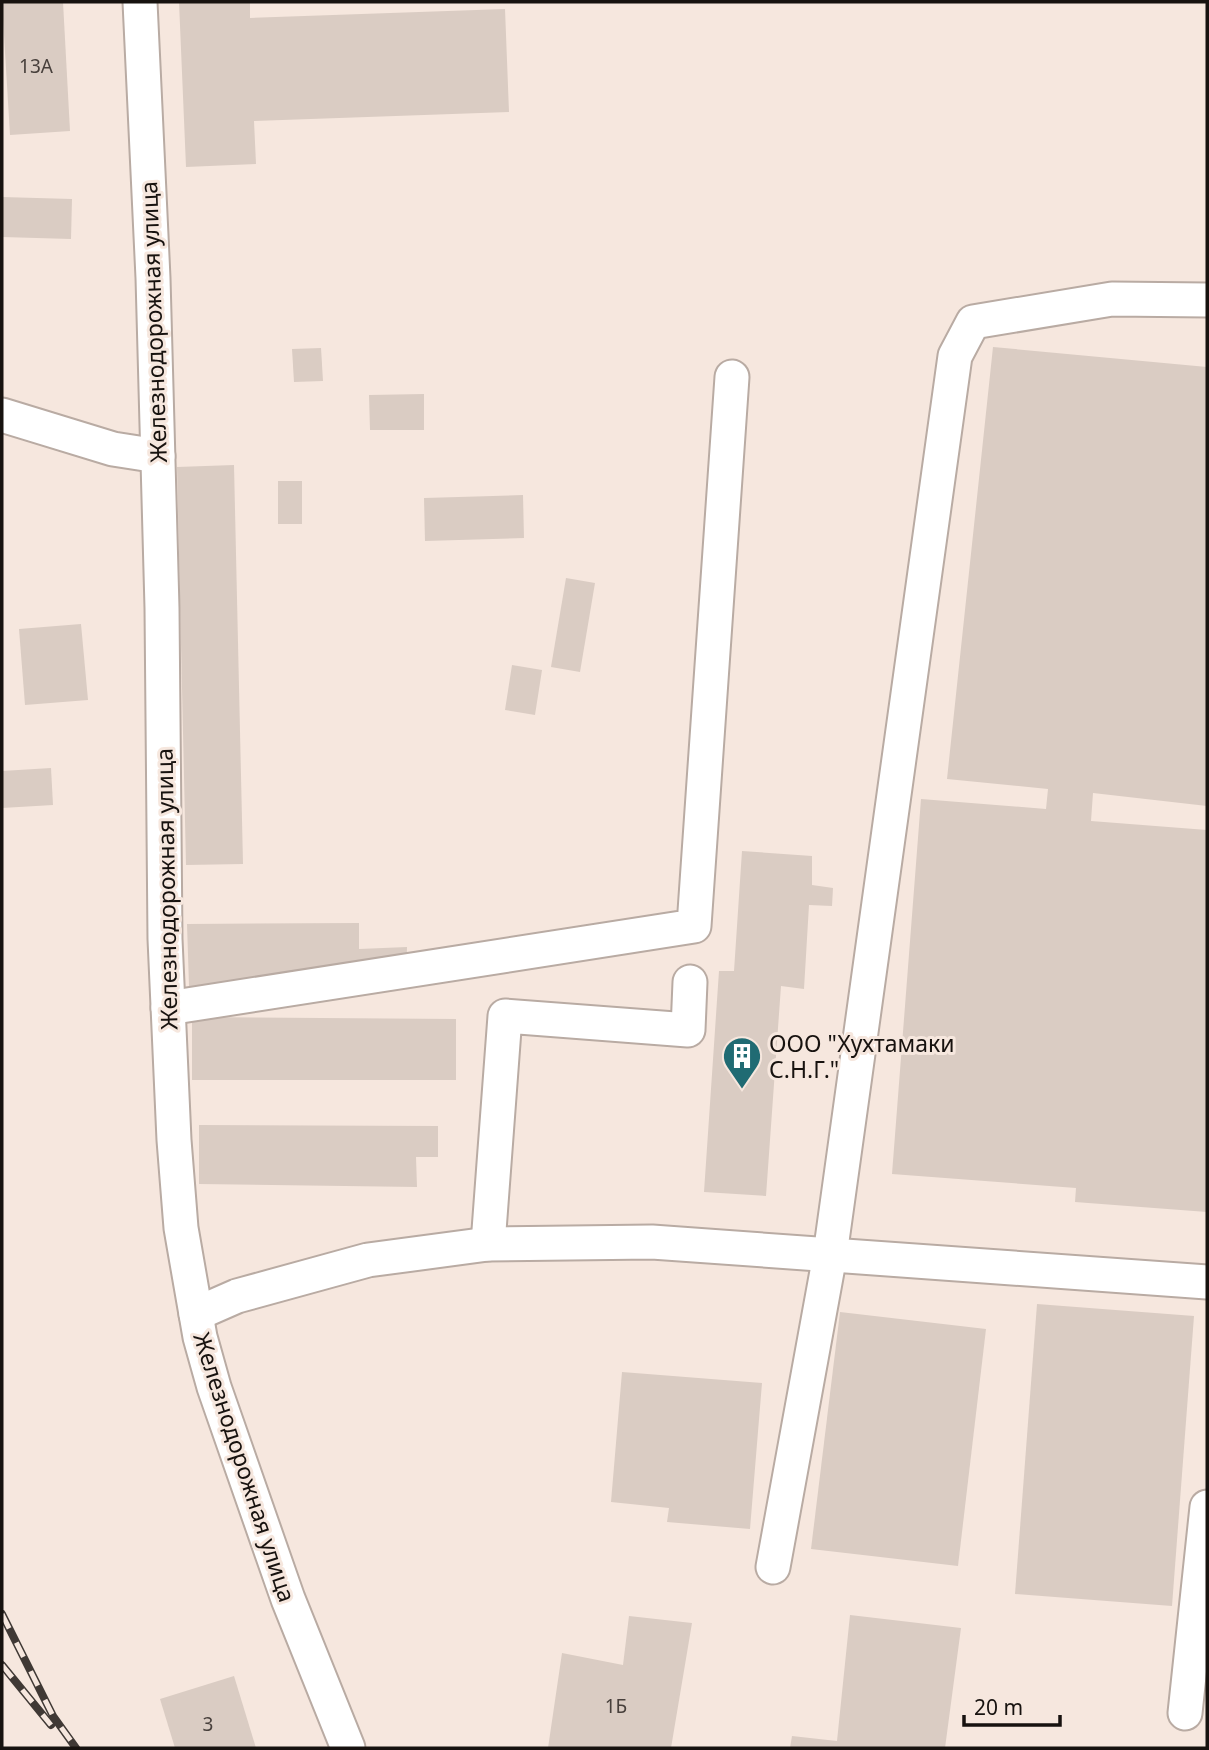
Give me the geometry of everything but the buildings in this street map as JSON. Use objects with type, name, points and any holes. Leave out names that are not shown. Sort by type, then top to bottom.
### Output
[{"type":"street","name":"Железнодорожная улица","points":[[140,2],[158,456],[165,939],[181,1228],[196,1314],[214,1387],[288,1600],[348,1748]]},
{"type":"street","points":[[772,1567],[830,1255],[955,356],[973,322],[1112,299],[1207,300]]},
{"type":"street","points":[[168,1008],[694,926],[732,376]]},
{"type":"street","points":[[2,415],[113,449],[158,456]]},
{"type":"street","points":[[488,1244],[505,1016],[688,1030],[690,982]]},
{"type":"street","points":[[196,1314],[237,1296],[368,1260],[488,1244],[652,1242],[1207,1282]]},
{"type":"street","points":[[1185,1713],[1207,1507]]},
{"type":"railway","points":[[2,1614],[53,1716],[76,1748]]},
{"type":"railway","points":[[2,1665],[51,1725]]},
{"type":"place","name":"ООО \"Хухтамаки С.Н.Г.\"","points":[[742,1090]]}]
